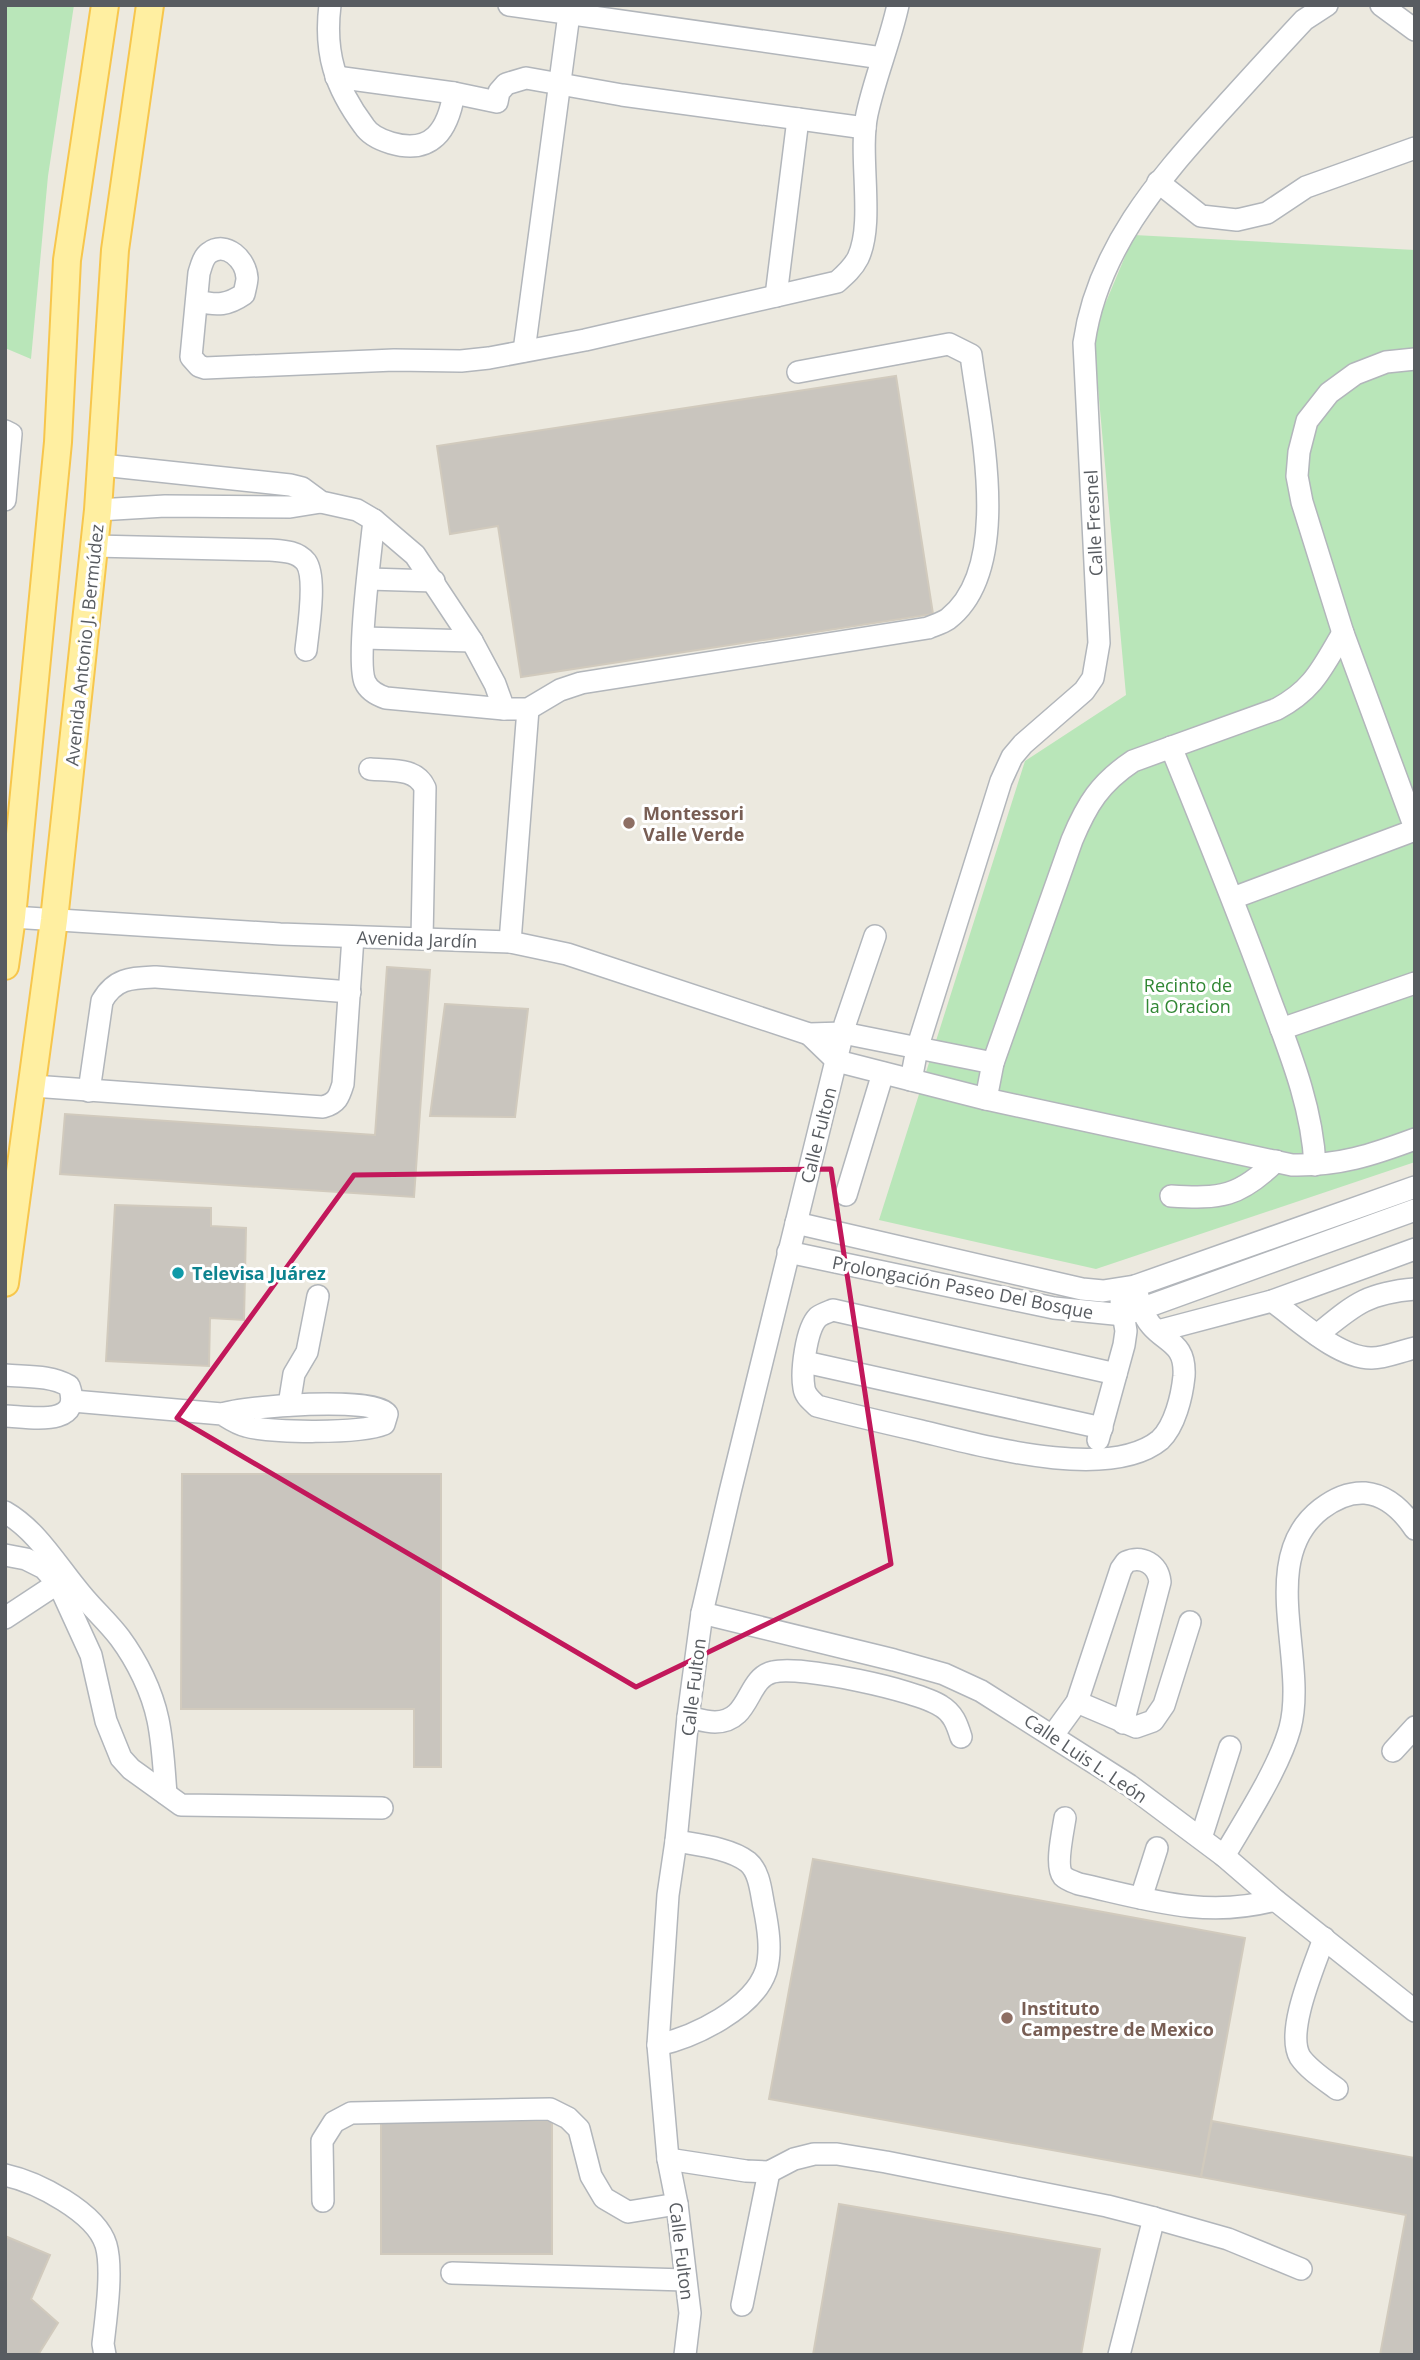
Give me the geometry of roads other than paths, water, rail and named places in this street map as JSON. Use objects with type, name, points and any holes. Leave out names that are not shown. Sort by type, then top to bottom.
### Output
[{"type":"main road","points":[[5,967],[58,442],[67,260],[105,5]]},
{"type":"main road","name":"Avenida Antonio J. Bermúdez","points":[[5,1283],[54,920],[98,510],[115,250],[150,5]]},
{"type":"street","points":[[330,5],[327,33],[329,55],[336,76],[365,129],[384,141],[408,148],[427,143],[441,131],[451,112],[454,93]]},
{"type":"street","points":[[509,5],[882,58]]},
{"type":"street","points":[[198,301],[191,357],[199,366],[205,368],[394,360],[461,361],[585,340],[837,282],[858,258],[864,233],[864,128],[898,5]]},
{"type":"street","name":"Calle Fresnel","points":[[911,1080],[917,1049],[1001,781],[1012,757],[1039,728],[1084,691],[1093,678],[1099,643],[1084,343],[1105,267],[1158,182],[1304,20],[1327,5]]},
{"type":"street","points":[[1381,5],[1415,30]]},
{"type":"street","points":[[524,351],[569,14]]},
{"type":"street","points":[[336,76],[497,102],[499,92],[506,85],[526,78],[864,128]]},
{"type":"street","points":[[776,296],[798,119]]},
{"type":"street","points":[[1158,182],[1201,216],[1237,220],[1267,213],[1306,187],[1415,148]]},
{"type":"street","points":[[373,520],[363,674],[366,685],[386,698],[528,709],[560,690],[581,684],[928,628],[946,620],[970,592],[986,548],[986,473],[971,355],[949,344],[798,372]]},
{"type":"street","points":[[1233,898],[1415,829],[1343,633],[1302,502],[1297,476],[1299,452],[1307,421],[1329,393],[1355,374],[1386,362],[1415,359]]},
{"type":"street","points":[[5,431],[10,432],[11,441],[5,500]]},
{"type":"street","points":[[102,465],[290,485],[302,488],[321,502]]},
{"type":"street","points":[[98,510],[165,506],[290,507],[321,502],[357,510],[415,555],[472,641],[504,709]]},
{"type":"street","points":[[94,546],[270,550],[287,551],[297,555],[305,561],[310,579],[306,650]]},
{"type":"street","points":[[369,579],[434,581]]},
{"type":"street","points":[[986,1100],[993,1063],[1082,815],[1096,792],[1113,774],[1133,761],[1277,709],[1295,699],[1315,678],[1343,633]]},
{"type":"street","points":[[364,638],[472,641]]},
{"type":"street","points":[[510,942],[528,709]]},
{"type":"street","points":[[1171,747],[1233,898],[1281,1029],[1311,1123],[1315,1165]]},
{"type":"street","points":[[370,769],[408,772],[422,781],[425,788],[422,939]]},
{"type":"street","name":"Avenida Jardín","points":[[12,917],[354,937],[510,942],[579,958],[809,1034],[843,1033]]},
{"type":"street","name":"Calle Fulton","points":[[685,2355],[690,2313],[677,2204],[668,2159],[658,2045],[668,1895],[688,1717],[702,1613],[788,1252],[843,1033],[875,936]]},
{"type":"street","points":[[33,1086],[323,1107],[334,1104],[343,1084],[354,937]]},
{"type":"street","points":[[89,1091],[102,1001],[109,989],[121,982],[156,977],[350,992]]},
{"type":"street","points":[[1281,1029],[1415,983]]},
{"type":"street","points":[[843,1033],[993,1063]]},
{"type":"street","name":"Avenida Jardín","points":[[809,1034],[837,1060]]},
{"type":"street","points":[[837,1060],[986,1100],[1276,1161],[1315,1165],[1368,1157],[1415,1139]]},
{"type":"street","points":[[846,1195],[883,1073]]},
{"type":"street","points":[[1171,1196],[1208,1198],[1240,1191],[1276,1161]]},
{"type":"street","name":"Prolongación Paseo Del Bosque","points":[[796,1223],[1056,1284],[1082,1289],[1127,1288],[1415,1187]]},
{"type":"street","name":"Prolongación Paseo Del Bosque","points":[[788,1252],[1054,1308],[1133,1312],[1415,1210]]},
{"type":"street","points":[[1158,1331],[1272,1301],[1415,1249]]},
{"type":"street","points":[[1093,1459],[1133,1312],[1127,1288]]},
{"type":"street","points":[[1317,1335],[1356,1304],[1376,1294],[1415,1289]]},
{"type":"street","points":[[289,1405],[294,1374],[307,1352],[318,1296]]},
{"type":"street","points":[[1272,1301],[1317,1335],[1357,1357],[1373,1358],[1415,1348]]},
{"type":"street","points":[[1116,1374],[833,1310],[819,1315],[812,1326],[805,1362],[804,1388],[807,1397],[817,1406],[1015,1453],[1051,1458],[1116,1457],[1149,1446],[1161,1438],[1172,1422],[1184,1374],[1177,1347],[1133,1312]]},
{"type":"street","points":[[805,1362],[1102,1428]]},
{"type":"street","points":[[5,1375],[47,1378],[62,1382],[69,1386],[73,1401],[63,1415],[44,1418],[5,1416]]},
{"type":"street","points":[[73,1401],[222,1414],[249,1407],[378,1406],[385,1410],[387,1419],[384,1424],[375,1428],[360,1430],[260,1429],[239,1424],[222,1414]]},
{"type":"street","points":[[1224,1856],[1257,1800],[1290,1727],[1294,1675],[1288,1576],[1291,1552],[1301,1531],[1317,1512],[1333,1500],[1364,1493],[1381,1496],[1401,1510],[1415,1529]]},
{"type":"street","points":[[5,1512],[37,1539],[66,1584],[91,1655],[106,1721],[121,1758],[131,1769],[181,1805],[382,1808]]},
{"type":"street","points":[[5,1555],[26,1559],[44,1568],[66,1584],[122,1640],[138,1666],[158,1720],[166,1794]]},
{"type":"street","points":[[1053,1735],[1077,1702],[1121,1569],[1126,1562],[1140,1559],[1151,1564],[1159,1575],[1158,1593],[1123,1723]]},
{"type":"street","points":[[5,1618],[34,1598],[66,1584]]},
{"type":"street","name":"Calle Luis L. León","points":[[702,1613],[838,1645],[944,1674],[981,1691],[1129,1785],[1201,1838],[1415,2011]]},
{"type":"street","points":[[1077,1702],[1123,1723],[1136,1727],[1145,1725],[1158,1715],[1164,1705],[1190,1622]]},
{"type":"street","points":[[688,1717],[716,1722],[727,1720],[742,1709],[762,1677],[770,1672],[796,1671],[881,1687],[929,1700],[951,1714],[961,1737]]},
{"type":"street","points":[[1393,1751],[1415,1727]]},
{"type":"street","points":[[1201,1838],[1230,1747]]},
{"type":"street","points":[[1065,1818],[1060,1856],[1064,1877],[1079,1884],[1170,1905],[1216,1909],[1247,1907],[1275,1900]]},
{"type":"street","points":[[658,2045],[679,2040],[706,2027],[743,2003],[766,1971],[769,1953],[768,1926],[762,1896],[757,1873],[750,1863],[737,1855],[676,1841]]},
{"type":"street","points":[[1141,1898],[1157,1848]]},
{"type":"street","points":[[1324,1938],[1304,1999],[1296,2041],[1300,2056],[1311,2069],[1337,2089]]},
{"type":"street","points":[[323,2201],[322,2141],[334,2122],[351,2113],[550,2109],[568,2118],[579,2129],[591,2176],[604,2197],[628,2212],[677,2204]]},
{"type":"street","points":[[668,2159],[769,2172],[794,2159],[814,2154],[838,2154],[950,2174],[1154,2218],[1228,2239],[1301,2269]]},
{"type":"street","points":[[742,2305],[769,2172]]},
{"type":"street","points":[[5,2175],[43,2189],[67,2203],[102,2235],[107,2247],[108,2263],[103,2344],[105,2355]]},
{"type":"street","points":[[1119,2355],[1154,2218]]},
{"type":"street","points":[[452,2273],[685,2280]]},
{"type":"place","name":"Montessori Valle Verde","points":[[629,823]]},
{"type":"place","name":"Televisa Juárez","points":[[178,1273]]},
{"type":"place","name":"Instituto Campestre de Mexico","points":[[1007,2018]]},
{"type":"park label","name":"Recinto de la Oracion","points":[[1188,995]]}]
